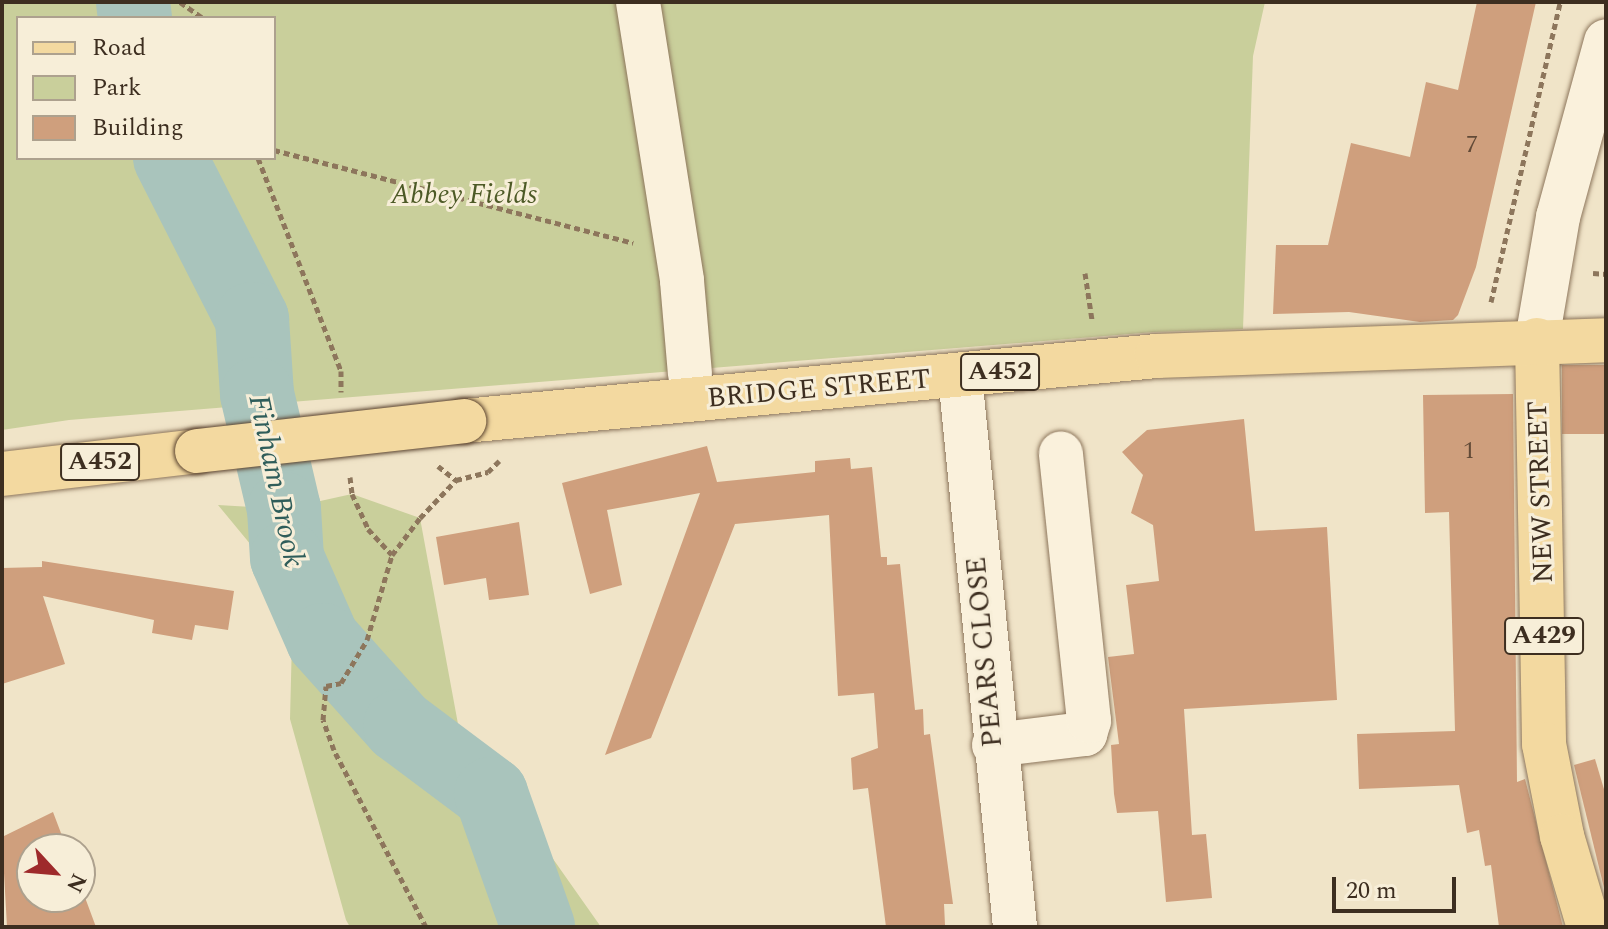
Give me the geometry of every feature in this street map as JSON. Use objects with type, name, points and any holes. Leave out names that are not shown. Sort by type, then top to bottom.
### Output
[{"type":"main road","name":"A452","points":[[1537,340],[1606,340]]},
{"type":"main road","name":"BRIDGE STREET","points":[[2,474],[464,421],[1157,356],[1537,340]]},
{"type":"main road","name":"NEW STREET","points":[[1537,340],[1544,744],[1562,836],[1589,927]]},
{"type":"street","points":[[638,2],[678,255],[690,374]]},
{"type":"street","points":[[1537,340],[1558,217],[1606,41]]},
{"type":"street","name":"PEARS CLOSE","points":[[960,376],[994,745],[1015,927]]},
{"type":"street","points":[[994,745],[1085,734],[1089,721],[1061,453]]},
{"type":"path","points":[[180,2],[200,16]]},
{"type":"path","points":[[1500,268],[1560,2]]},
{"type":"path","points":[[276,151],[678,255]]},
{"type":"path","points":[[259,160],[341,371],[341,392]]},
{"type":"path","points":[[1085,273],[1092,322]]},
{"type":"path","points":[[426,927],[323,720],[326,686],[341,683],[367,640],[392,555],[456,480],[488,472],[505,457],[519,416]]},
{"type":"path","points":[[435,463],[456,480]]},
{"type":"path","points":[[352,494],[368,529],[392,555]]},
{"type":"green space","name":"Abbey Fields","points":[[2,2],[1265,2],[1253,56],[1243,329],[1154,332],[69,420],[2,430]]},
{"type":"green space","points":[[352,494],[420,518],[458,724],[601,927],[350,927],[290,719],[292,639],[270,568],[218,505],[284,509]]},
{"type":"building","points":[[1477,2],[1536,2],[1476,267],[1458,315],[1453,320],[1420,322],[1349,312],[1273,314],[1276,245],[1328,245],[1351,143],[1410,157],[1426,82],[1458,90]]},
{"type":"building","points":[[1562,365],[1606,365],[1606,434],[1562,434]]},
{"type":"building","points":[[1513,394],[1517,782],[1525,779],[1563,927],[1499,927],[1491,865],[1485,866],[1479,830],[1467,833],[1459,785],[1359,789],[1357,734],[1455,731],[1449,512],[1425,513],[1423,395]]},
{"type":"building","points":[[1244,419],[1255,531],[1327,527],[1337,700],[1184,709],[1192,835],[1206,834],[1212,898],[1166,902],[1158,811],[1117,813],[1114,794],[1111,745],[1119,744],[1108,657],[1134,654],[1126,585],[1159,581],[1153,525],[1131,513],[1143,475],[1122,452],[1147,430]]},
{"type":"building","points":[[707,446],[717,482],[815,472],[815,461],[850,458],[851,469],[872,467],[881,557],[887,557],[887,565],[900,564],[915,710],[923,709],[924,735],[930,734],[953,904],[944,904],[945,925],[886,927],[868,788],[853,790],[851,758],[878,748],[874,693],[838,696],[829,515],[735,524],[651,738],[605,755],[700,493],[607,510],[622,585],[590,594],[562,483]]},
{"type":"building","points":[[519,522],[529,595],[489,600],[486,578],[444,585],[436,537]]},
{"type":"building","points":[[42,561],[234,591],[228,630],[195,625],[192,640],[152,633],[154,620],[43,596],[65,664],[2,684],[2,568],[42,567]]},
{"type":"building","points":[[1595,759],[1606,796],[1606,896],[1574,765]]},
{"type":"building","points":[[53,812],[61,833],[16,833],[16,913],[91,913],[96,927],[7,927],[2,837]]},
{"type":"waterway","name":"Finham Brook","points":[[133,2],[135,16]]},
{"type":"waterway","name":"Finham Brook","points":[[171,160],[252,319],[257,394],[284,509],[287,558],[323,640],[400,726],[491,794],[538,927]]}]
